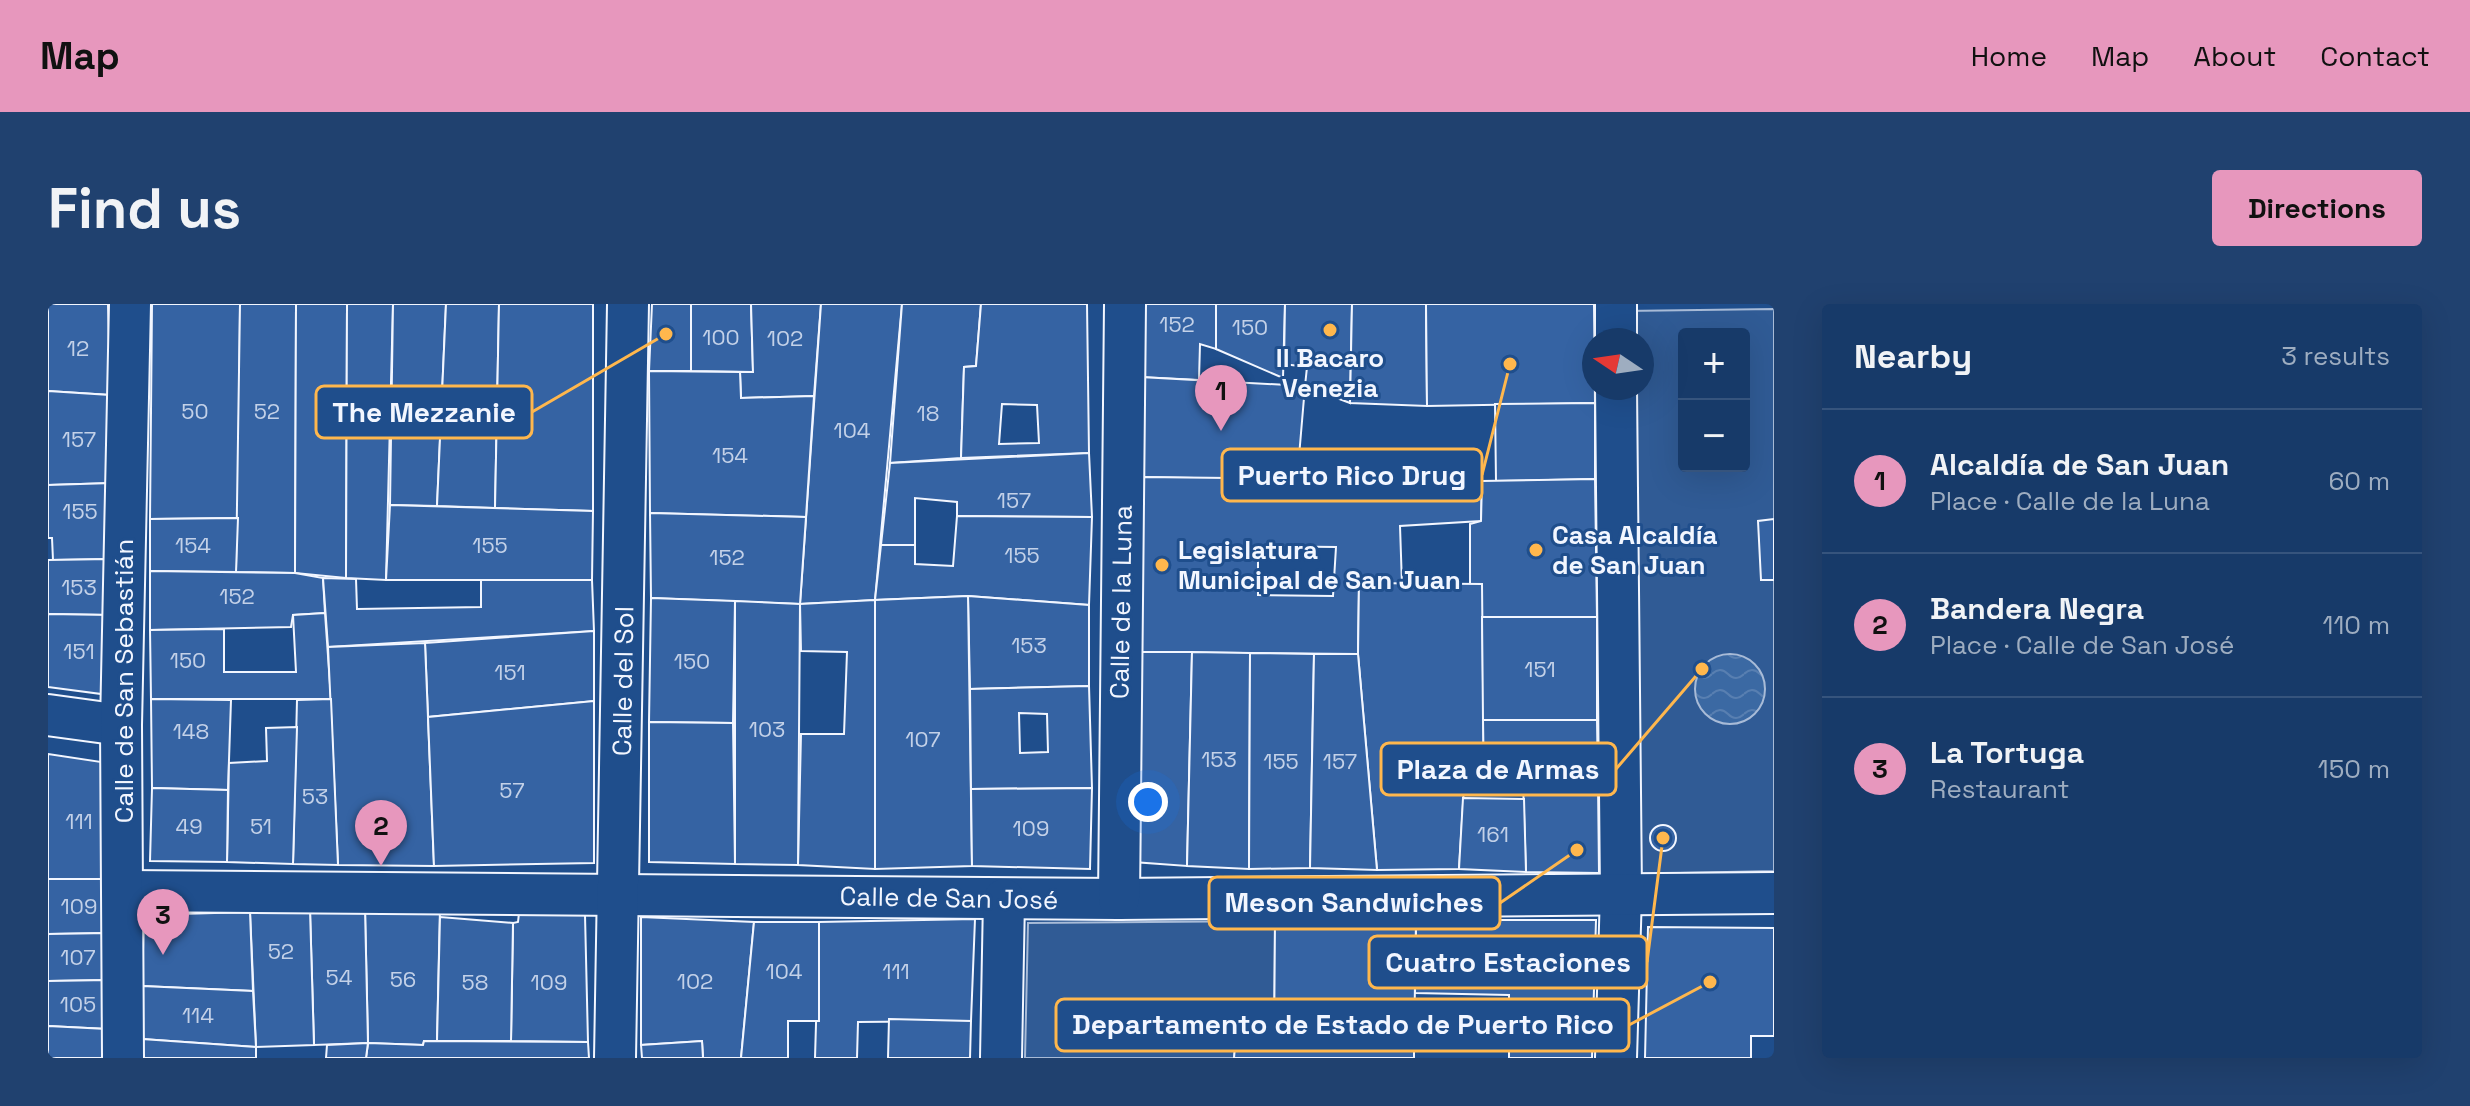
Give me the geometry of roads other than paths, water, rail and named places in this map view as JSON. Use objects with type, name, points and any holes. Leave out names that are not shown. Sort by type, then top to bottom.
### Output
[{"type":"street","name":"Calle de San Sebastián","points":[[123,1058],[125,891],[121,725],[130,304]]},
{"type":"street","name":"Calle del Sol","points":[[615,1058],[628,304]]},
{"type":"street","name":"Calle de la Luna","points":[[1119,899],[1125,304]]},
{"type":"street","points":[[1616,304],[1616,328]]},
{"type":"street","points":[[1616,400],[1621,893],[1616,1058]]},
{"type":"street","points":[[48,715],[121,725]]},
{"type":"street","name":"Calle de San José","points":[[125,891],[1004,899],[1774,893]]},
{"type":"street","points":[[1001,1058],[1004,899]]},
{"type":"water","points":[[1730,654],[1755,664],[1765,689],[1755,714],[1730,724],[1705,714],[1695,689],[1705,664]]},
{"type":"place","name":"Il Bacaro Venezia","points":[[1330,330]]},
{"type":"place","name":"The Mezzanie","points":[[666,334]]},
{"type":"place","name":"Puerto Rico Drug","points":[[1510,364]]},
{"type":"place","name":"Alcaldía de San Juan","points":[[1221,431]]},
{"type":"place","name":"Casa Alcaldía de San Juan","points":[[1536,550]]},
{"type":"place","name":"Legislatura Municipal de San Juan","points":[[1162,565]]},
{"type":"place","name":"Plaza de Armas","points":[[1702,669]]},
{"type":"place","name":"Cuatro Estaciones","points":[[1663,838]]},
{"type":"place","name":"Meson Sandwiches","points":[[1577,850]]},
{"type":"place","name":"Bandera Negra","points":[[381,866]]},
{"type":"place","name":"La Tortuga","points":[[163,955]]},
{"type":"place","name":"Departamento de Estado de Puerto Rico","points":[[1710,982]]}]
